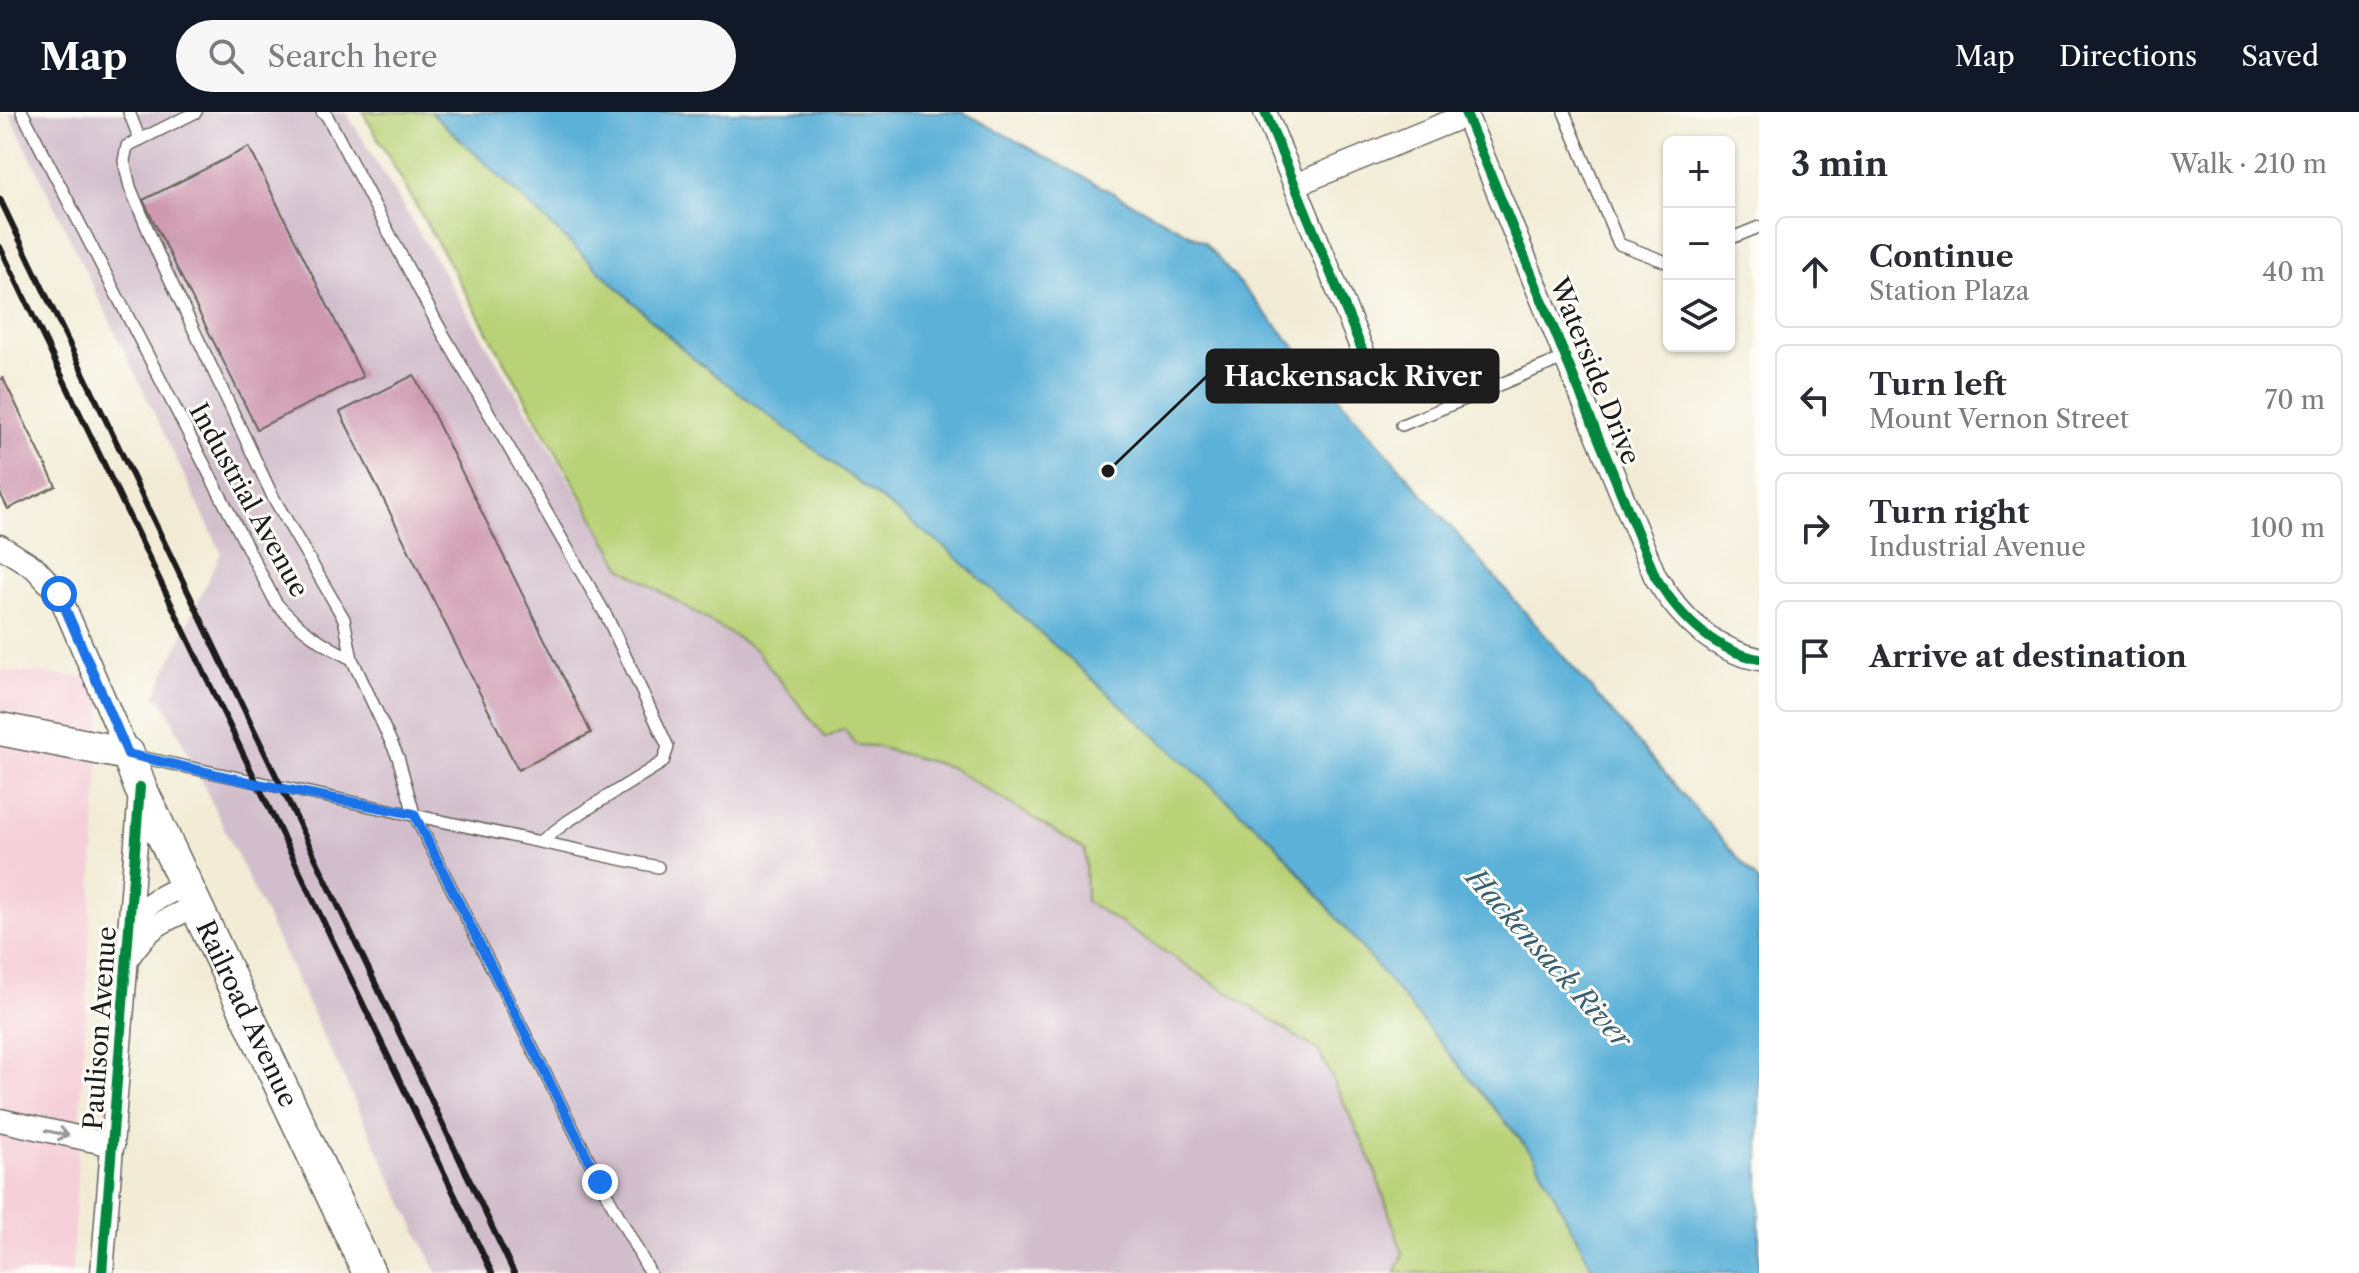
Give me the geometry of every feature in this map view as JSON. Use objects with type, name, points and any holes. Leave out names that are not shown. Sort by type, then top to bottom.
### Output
[{"type":"main road","points":[[0,729],[128,754]]},
{"type":"main road","name":"Railroad Avenue","points":[[128,754],[140,787],[369,1273]]},
{"type":"street","points":[[1265,112],[1363,352]]},
{"type":"street","points":[[1295,185],[1465,113]]},
{"type":"street","name":"Waterside Drive","points":[[1465,113],[1655,576],[1672,604],[1703,635],[1728,649],[1759,659]]},
{"type":"street","points":[[0,546],[35,568],[59,594],[128,754]]},
{"type":"street","name":"Paulison Avenue","points":[[102,1273],[140,787]]},
{"type":"street","name":"Paulison Avenue","points":[[130,922],[155,899],[192,896]]},
{"type":"street","name":"Paulison Avenue","points":[[127,959],[143,936],[192,896]]},
{"type":"street","points":[[0,1120],[113,1145]]},
{"type":"lane","name":"Industrial Avenue","points":[[22,112],[276,603],[292,622],[322,644],[352,659]]},
{"type":"lane","points":[[129,112],[140,140]]},
{"type":"lane","points":[[195,112],[127,146],[124,161],[130,187],[158,254],[273,497],[344,619],[352,659],[398,757],[414,814],[600,1182],[650,1273]]},
{"type":"lane","points":[[322,112],[327,116],[438,325],[607,617],[668,747],[663,762],[540,842]]},
{"type":"lane","points":[[1564,112],[1619,244],[1663,261]]},
{"type":"lane","points":[[1735,237],[1759,227]]},
{"type":"lane","points":[[1402,425],[1566,357]]},
{"type":"lane","points":[[128,754],[658,867]]},
{"type":"shaded area","points":[[9,112],[346,112],[622,568],[755,649],[826,738],[844,729],[856,745],[874,746],[950,767],[1085,850],[1086,901],[1319,1051],[1372,1162],[1403,1255],[1396,1273],[437,1273],[162,699],[154,697],[221,552]]},
{"type":"shaded area","points":[[0,671],[103,678],[72,1273],[0,1273]]},
{"type":"green space","points":[[363,112],[431,112],[690,356],[947,549],[1275,843],[1534,1156],[1595,1273],[1396,1273],[1403,1254],[1372,1162],[1319,1051],[1086,901],[1085,850],[950,767],[874,746],[856,745],[844,729],[826,738],[755,649],[622,568]]},
{"type":"water","points":[[431,112],[963,112],[1204,242],[1759,882],[1759,1273],[1595,1273],[1534,1156],[1275,843],[947,549],[690,356]]},
{"type":"building","points":[[249,147],[363,377],[257,429],[143,200]]},
{"type":"building","points":[[414,375],[591,733],[518,770],[340,412]]},
{"type":"building","points":[[3,378],[56,486],[8,509],[0,493],[0,379]]},
{"type":"railway","points":[[0,199],[514,1273]]},
{"type":"railway","points":[[0,247],[492,1273]]},
{"type":"cycle path","points":[[1265,112],[1363,352]]},
{"type":"cycle path","points":[[1465,112],[1655,576],[1675,605],[1698,629],[1726,648],[1759,659]]},
{"type":"cycle path","points":[[102,1273],[140,787]]},
{"type":"place","name":"Hackensack River","points":[[1108,471]]},
{"type":"route","points":[[59,594],[128,754],[258,784],[414,814],[600,1182]]}]
